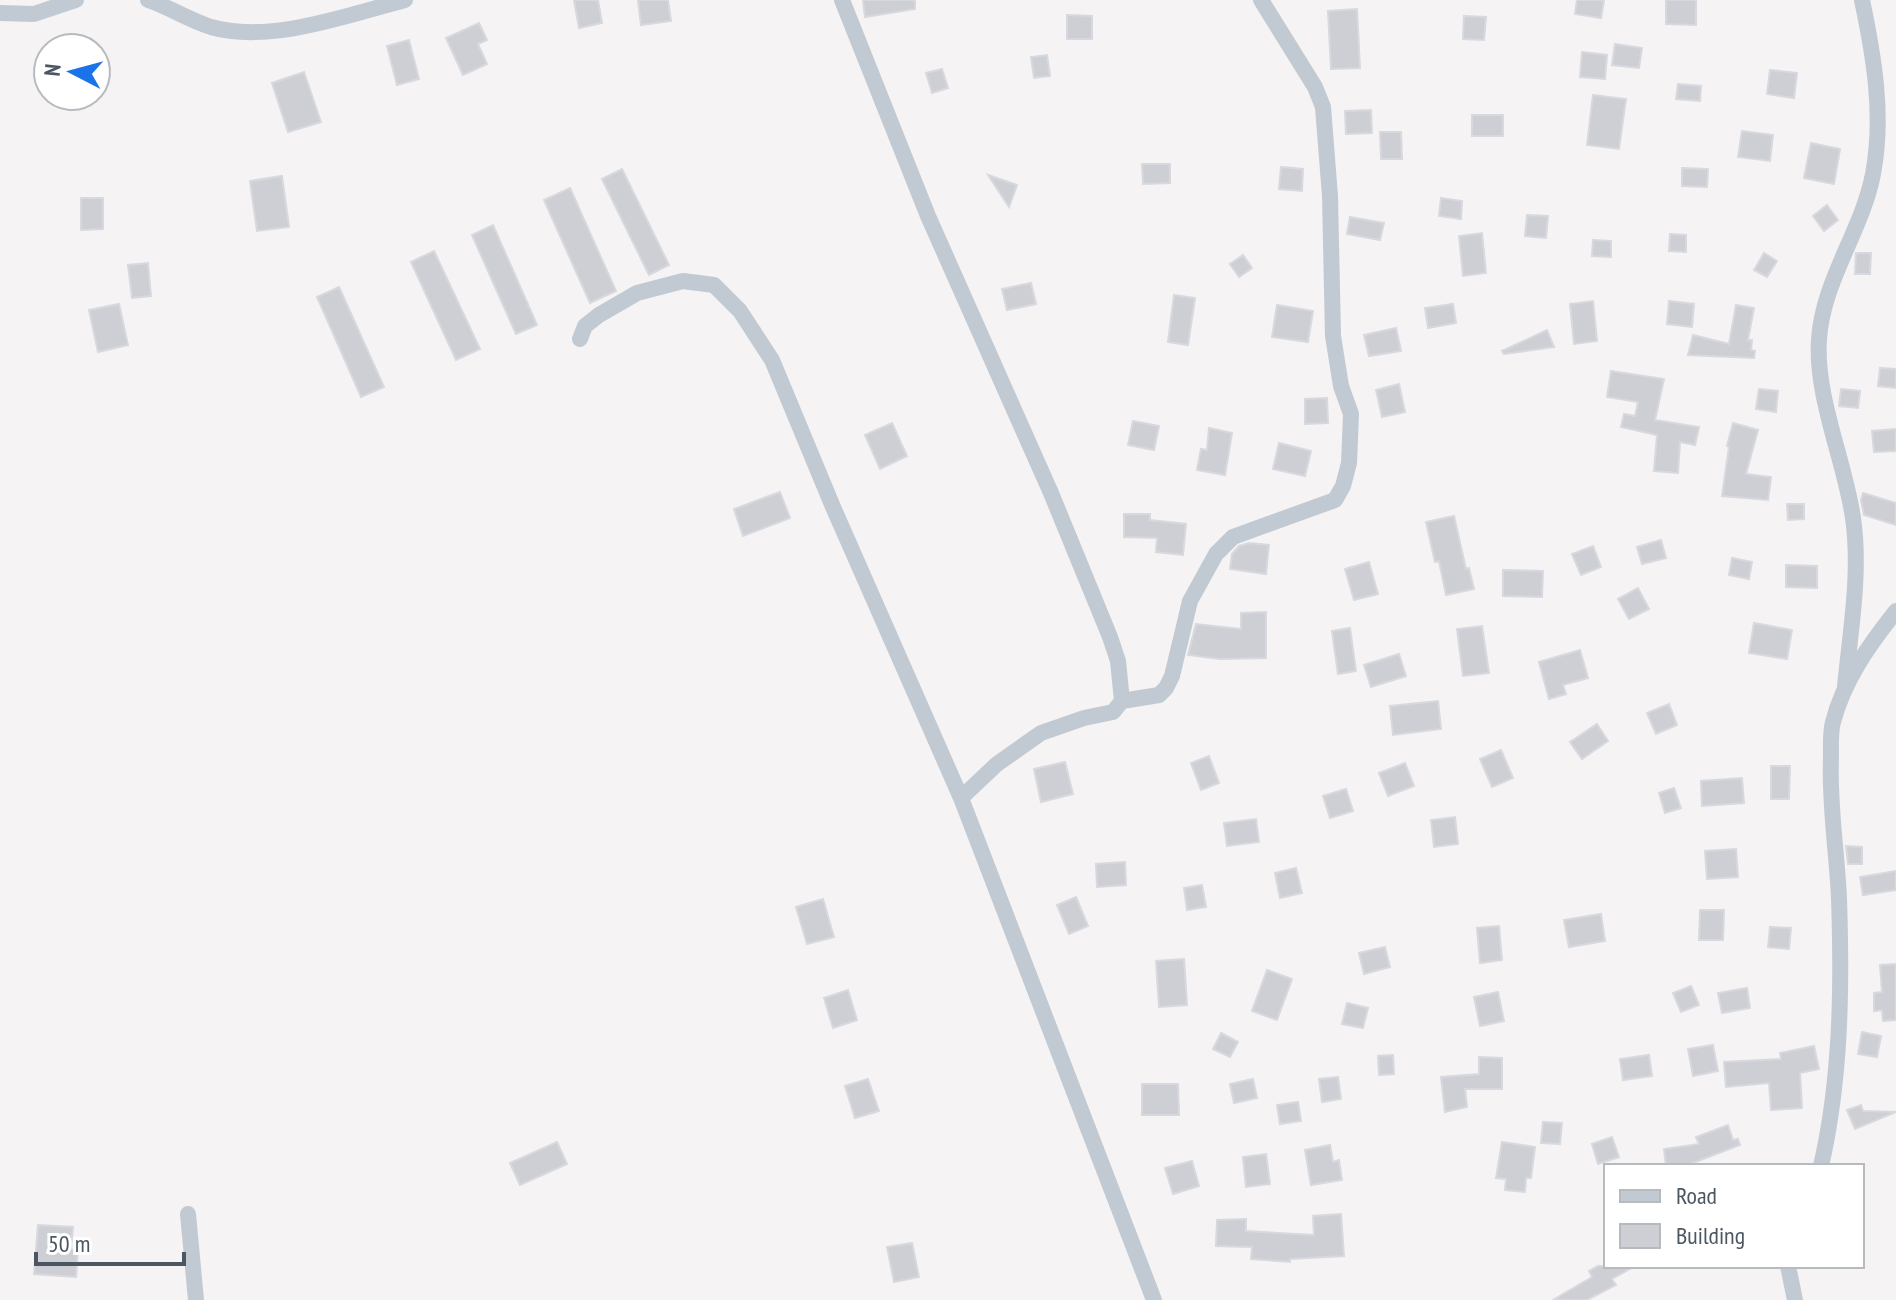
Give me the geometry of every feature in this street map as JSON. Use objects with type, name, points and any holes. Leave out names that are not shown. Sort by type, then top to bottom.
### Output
[{"type":"street","points":[[0,13],[34,14],[76,0]]},
{"type":"street","points":[[148,0],[210,27],[233,31],[284,28],[405,0]]},
{"type":"street","points":[[842,0],[928,216],[1051,493],[1110,637],[1118,661],[1122,701]]},
{"type":"street","points":[[961,798],[997,764],[1041,733],[1113,712],[1122,701],[1159,695],[1172,676],[1190,601],[1216,554],[1244,531],[1335,500],[1343,486],[1349,463],[1351,414],[1341,386],[1333,336],[1330,196],[1323,107],[1315,87],[1261,0]]},
{"type":"street","points":[[1845,687],[1857,548],[1853,514],[1821,376],[1818,343],[1821,316],[1873,175],[1876,83],[1862,0]]},
{"type":"street","points":[[580,339],[585,326],[637,293],[683,281],[714,285],[740,311],[772,360],[961,798],[1154,1300]]},
{"type":"street","points":[[1821,1164],[1835,1087],[1838,1019],[1839,897],[1830,818],[1832,724],[1845,687],[1872,641],[1896,611]]},
{"type":"street","points":[[188,1214],[196,1300]]},
{"type":"street","points":[[1788,1268],[1795,1300]]},
{"type":"building","points":[[574,0],[598,0],[602,23],[579,28]]},
{"type":"building","points":[[638,0],[668,0],[671,21],[641,25]]},
{"type":"building","points":[[863,0],[915,0],[915,9],[865,17]]},
{"type":"building","points":[[1577,0],[1604,0],[1601,18],[1575,14]]},
{"type":"building","points":[[1666,0],[1696,0],[1696,25],[1666,24]]},
{"type":"building","points":[[1357,9],[1360,68],[1331,69],[1328,11]]},
{"type":"building","points":[[1067,15],[1092,16],[1092,39],[1067,39]]},
{"type":"building","points":[[1464,16],[1486,17],[1484,40],[1463,39]]},
{"type":"building","points":[[479,23],[487,40],[478,44],[487,64],[463,75],[446,38]]},
{"type":"building","points":[[409,40],[419,79],[397,85],[387,46]]},
{"type":"building","points":[[1615,44],[1642,48],[1639,68],[1612,65]]},
{"type":"building","points":[[1582,52],[1607,55],[1605,79],[1580,77]]},
{"type":"building","points":[[1047,55],[1050,76],[1034,78],[1031,57]]},
{"type":"building","points":[[942,69],[948,88],[932,93],[926,73]]},
{"type":"building","points":[[1770,70],[1797,73],[1794,98],[1767,94]]},
{"type":"building","points":[[304,72],[321,122],[288,132],[272,83]]},
{"type":"building","points":[[1678,84],[1701,86],[1700,101],[1676,99]]},
{"type":"building","points":[[1593,95],[1626,99],[1619,149],[1587,145]]},
{"type":"building","points":[[1371,110],[1372,133],[1346,134],[1345,111]]},
{"type":"building","points":[[1472,115],[1503,115],[1503,136],[1472,136]]},
{"type":"building","points":[[1742,131],[1773,135],[1770,161],[1738,157]]},
{"type":"building","points":[[1380,132],[1401,132],[1402,159],[1381,159]]},
{"type":"building","points":[[1811,143],[1840,149],[1834,184],[1804,178]]},
{"type":"building","points":[[1142,164],[1170,164],[1170,183],[1143,184]]},
{"type":"building","points":[[1281,167],[1303,169],[1302,191],[1279,189]]},
{"type":"building","points":[[1682,168],[1708,169],[1707,187],[1682,186]]},
{"type":"building","points":[[622,169],[669,265],[649,275],[602,179]]},
{"type":"building","points":[[988,175],[1017,185],[1009,207]]},
{"type":"building","points":[[282,176],[289,227],[257,231],[250,181]]},
{"type":"building","points":[[570,188],[616,291],[590,303],[544,200]]},
{"type":"building","points":[[81,198],[103,198],[103,229],[81,230]]},
{"type":"building","points":[[1441,198],[1462,201],[1461,219],[1439,216]]},
{"type":"building","points":[[1827,205],[1838,220],[1824,231],[1813,216]]},
{"type":"building","points":[[1527,215],[1548,216],[1546,238],[1525,236]]},
{"type":"building","points":[[1350,217],[1384,223],[1380,240],[1347,234]]},
{"type":"building","points":[[493,225],[537,325],[516,334],[472,235]]},
{"type":"building","points":[[1482,233],[1486,273],[1463,276],[1459,236]]},
{"type":"building","points":[[1670,234],[1686,235],[1686,252],[1669,251]]},
{"type":"building","points":[[1593,240],[1611,241],[1611,257],[1592,256]]},
{"type":"building","points":[[434,251],[480,349],[456,360],[411,262]]},
{"type":"building","points":[[1764,253],[1777,261],[1767,277],[1754,270]]},
{"type":"building","points":[[1856,253],[1871,253],[1870,274],[1855,274]]},
{"type":"building","points":[[1243,255],[1252,268],[1239,277],[1230,264]]},
{"type":"building","points":[[148,263],[151,296],[132,298],[128,265]]},
{"type":"building","points":[[1031,283],[1036,304],[1007,310],[1002,289]]},
{"type":"building","points":[[339,287],[384,387],[361,397],[317,297]]},
{"type":"building","points":[[1174,295],[1195,298],[1188,345],[1168,342]]},
{"type":"building","points":[[1593,301],[1597,341],[1574,344],[1570,304]]},
{"type":"building","points":[[1669,301],[1694,304],[1692,327],[1667,324]]},
{"type":"building","points":[[119,304],[128,345],[98,352],[89,310]]},
{"type":"building","points":[[1453,304],[1456,323],[1428,328],[1425,308]]},
{"type":"building","points":[[1277,305],[1313,311],[1308,342],[1272,337]]},
{"type":"building","points":[[1736,305],[1754,308],[1748,340],[1752,340],[1754,358],[1688,355],[1693,335],[1729,344]]},
{"type":"building","points":[[1396,328],[1401,351],[1369,356],[1364,335]]},
{"type":"building","points":[[1547,330],[1554,347],[1504,354],[1502,351]]},
{"type":"building","points":[[1880,368],[1896,369],[1896,388],[1878,386]]},
{"type":"building","points":[[1611,371],[1664,379],[1655,420],[1699,427],[1695,445],[1680,442],[1678,473],[1654,471],[1657,435],[1621,427],[1624,414],[1635,416],[1638,402],[1607,397]]},
{"type":"building","points":[[1399,384],[1405,412],[1382,417],[1376,390]]},
{"type":"building","points":[[1759,389],[1778,391],[1776,412],[1756,409]]},
{"type":"building","points":[[1841,389],[1860,391],[1858,408],[1839,406]]},
{"type":"building","points":[[1327,398],[1328,423],[1305,424],[1305,399]]},
{"type":"building","points":[[1133,421],[1159,426],[1154,450],[1128,445]]},
{"type":"building","points":[[892,423],[907,456],[880,469],[865,435]]},
{"type":"building","points":[[1733,423],[1758,430],[1746,474],[1771,477],[1768,500],[1722,496],[1727,446]]},
{"type":"building","points":[[1209,428],[1232,433],[1225,475],[1197,470],[1201,449],[1207,450]]},
{"type":"building","points":[[1896,429],[1896,451],[1874,452],[1872,431]]},
{"type":"building","points":[[1279,443],[1311,451],[1305,476],[1273,469]]},
{"type":"building","points":[[780,492],[790,518],[743,536],[734,509]]},
{"type":"building","points":[[1863,493],[1896,503],[1896,525],[1864,515]]},
{"type":"building","points":[[1787,504],[1804,504],[1804,519],[1788,520]]},
{"type":"building","points":[[1124,514],[1150,514],[1150,520],[1186,524],[1183,555],[1156,552],[1157,538],[1124,537]]},
{"type":"building","points":[[1454,516],[1466,569],[1469,568],[1474,589],[1446,595],[1426,522]]},
{"type":"building","points":[[1661,540],[1666,558],[1642,564],[1637,547]]},
{"type":"building","points":[[1249,543],[1269,545],[1266,574],[1230,569],[1232,554],[1239,546]]},
{"type":"building","points":[[1593,546],[1601,567],[1581,575],[1572,554]]},
{"type":"building","points":[[1732,558],[1752,562],[1749,579],[1729,575]]},
{"type":"building","points":[[1369,562],[1378,594],[1354,600],[1345,569]]},
{"type":"building","points":[[1786,565],[1817,566],[1817,588],[1786,587]]},
{"type":"building","points":[[1503,570],[1543,571],[1542,597],[1503,596]]},
{"type":"building","points":[[1638,588],[1649,609],[1629,619],[1618,599]]},
{"type":"building","points":[[1266,612],[1266,658],[1220,659],[1188,655],[1196,624],[1241,629],[1241,613]]},
{"type":"building","points":[[1754,623],[1792,630],[1787,659],[1749,653]]},
{"type":"building","points":[[1482,626],[1489,673],[1463,676],[1457,629]]},
{"type":"building","points":[[1350,628],[1356,671],[1338,674],[1332,631]]},
{"type":"building","points":[[1580,650],[1588,678],[1563,685],[1566,694],[1549,699],[1539,662]]},
{"type":"building","points":[[1399,654],[1406,676],[1371,687],[1364,665]]},
{"type":"building","points":[[1438,701],[1441,729],[1393,735],[1390,706]]},
{"type":"building","points":[[1669,704],[1677,725],[1656,734],[1647,713]]},
{"type":"building","points":[[1597,724],[1608,741],[1582,759],[1570,742]]},
{"type":"building","points":[[1501,750],[1513,778],[1492,787],[1480,759]]},
{"type":"building","points":[[1209,756],[1219,783],[1201,790],[1191,763]]},
{"type":"building","points":[[1065,762],[1073,794],[1041,802],[1034,769]]},
{"type":"building","points":[[1405,763],[1414,786],[1388,796],[1379,773]]},
{"type":"building","points":[[1771,766],[1790,766],[1789,799],[1771,799]]},
{"type":"building","points":[[1742,778],[1744,803],[1702,806],[1701,781]]},
{"type":"building","points":[[1674,788],[1681,808],[1665,813],[1659,793]]},
{"type":"building","points":[[1346,789],[1353,811],[1330,818],[1323,796]]},
{"type":"building","points":[[1455,817],[1458,844],[1434,847],[1431,820]]},
{"type":"building","points":[[1256,819],[1259,842],[1227,846],[1224,823]]},
{"type":"building","points":[[1846,846],[1862,847],[1862,864],[1848,864]]},
{"type":"building","points":[[1736,849],[1738,877],[1707,879],[1705,851]]},
{"type":"building","points":[[1125,862],[1126,885],[1097,887],[1096,864]]},
{"type":"building","points":[[1296,868],[1302,893],[1280,898],[1275,873]]},
{"type":"building","points":[[1896,871],[1896,890],[1863,895],[1860,877]]},
{"type":"building","points":[[1202,885],[1206,907],[1187,910],[1184,888]]},
{"type":"building","points":[[1076,897],[1088,926],[1069,934],[1057,905]]},
{"type":"building","points":[[823,899],[834,937],[807,944],[796,907]]},
{"type":"building","points":[[1700,910],[1724,910],[1723,940],[1699,940]]},
{"type":"building","points":[[1601,914],[1605,941],[1569,947],[1564,920]]},
{"type":"building","points":[[1499,926],[1502,960],[1480,963],[1477,928]]},
{"type":"building","points":[[1770,927],[1791,928],[1789,949],[1768,947]]},
{"type":"building","points":[[1385,947],[1390,967],[1364,974],[1359,953]]},
{"type":"building","points":[[1184,959],[1187,1005],[1159,1007],[1156,961]]},
{"type":"building","points":[[1896,964],[1896,1020],[1883,1021],[1882,1010],[1874,1011],[1874,993],[1882,992],[1880,965]]},
{"type":"building","points":[[1267,970],[1292,979],[1277,1020],[1252,1011]]},
{"type":"building","points":[[1691,986],[1699,1005],[1681,1012],[1673,993]]},
{"type":"building","points":[[1747,988],[1750,1008],[1722,1013],[1718,993]]},
{"type":"building","points":[[848,990],[857,1020],[833,1028],[824,998]]},
{"type":"building","points":[[1498,992],[1504,1021],[1480,1026],[1474,997]]},
{"type":"building","points":[[1347,1003],[1368,1008],[1363,1028],[1342,1024]]},
{"type":"building","points":[[1862,1032],[1881,1036],[1877,1057],[1858,1054]]},
{"type":"building","points":[[1221,1033],[1238,1042],[1230,1057],[1213,1049]]},
{"type":"building","points":[[1713,1045],[1718,1071],[1693,1076],[1688,1049]]},
{"type":"building","points":[[1814,1046],[1819,1069],[1800,1073],[1802,1108],[1771,1110],[1769,1083],[1726,1087],[1724,1062],[1781,1059],[1780,1053]]},
{"type":"building","points":[[1393,1055],[1394,1074],[1379,1075],[1378,1056]]},
{"type":"building","points":[[1649,1055],[1652,1076],[1623,1080],[1620,1059]]},
{"type":"building","points":[[1479,1057],[1502,1058],[1502,1089],[1465,1089],[1467,1107],[1445,1112],[1441,1077],[1479,1074]]},
{"type":"building","points":[[1338,1077],[1341,1099],[1322,1102],[1319,1079]]},
{"type":"building","points":[[868,1079],[879,1111],[855,1118],[845,1086]]},
{"type":"building","points":[[1253,1079],[1257,1098],[1234,1103],[1230,1084]]},
{"type":"building","points":[[1142,1084],[1178,1084],[1179,1115],[1142,1115]]},
{"type":"building","points":[[1298,1102],[1301,1121],[1280,1124],[1277,1105]]},
{"type":"building","points":[[1861,1105],[1863,1111],[1896,1112],[1855,1129],[1847,1110]]},
{"type":"building","points":[[1543,1122],[1562,1123],[1560,1144],[1541,1143]]},
{"type":"building","points":[[1728,1125],[1733,1140],[1738,1139],[1740,1145],[1690,1164],[1666,1164],[1664,1149],[1699,1144],[1696,1137]]},
{"type":"building","points":[[1612,1137],[1619,1157],[1598,1164],[1592,1144]]},
{"type":"building","points":[[557,1142],[567,1164],[520,1185],[510,1163]]},
{"type":"building","points":[[1502,1142],[1535,1147],[1531,1178],[1526,1178],[1525,1192],[1505,1190],[1506,1179],[1496,1178]]},
{"type":"building","points":[[1330,1145],[1333,1162],[1339,1160],[1342,1180],[1311,1185],[1305,1150]]},
{"type":"building","points":[[1266,1154],[1270,1184],[1246,1187],[1243,1157]]},
{"type":"building","points":[[1192,1161],[1199,1186],[1173,1194],[1165,1168]]},
{"type":"building","points":[[1341,1214],[1344,1256],[1290,1259],[1290,1262],[1251,1259],[1252,1247],[1216,1246],[1217,1220],[1246,1219],[1246,1231],[1314,1235],[1313,1216]]},
{"type":"building","points":[[38,1225],[73,1227],[71,1249],[78,1250],[76,1277],[34,1274]]},
{"type":"building","points":[[912,1243],[919,1277],[894,1282],[887,1247]]},
{"type":"building","points":[[1598,1266],[1631,1268],[1612,1279],[1616,1285],[1587,1300],[1553,1300],[1592,1277],[1589,1271]]}]
